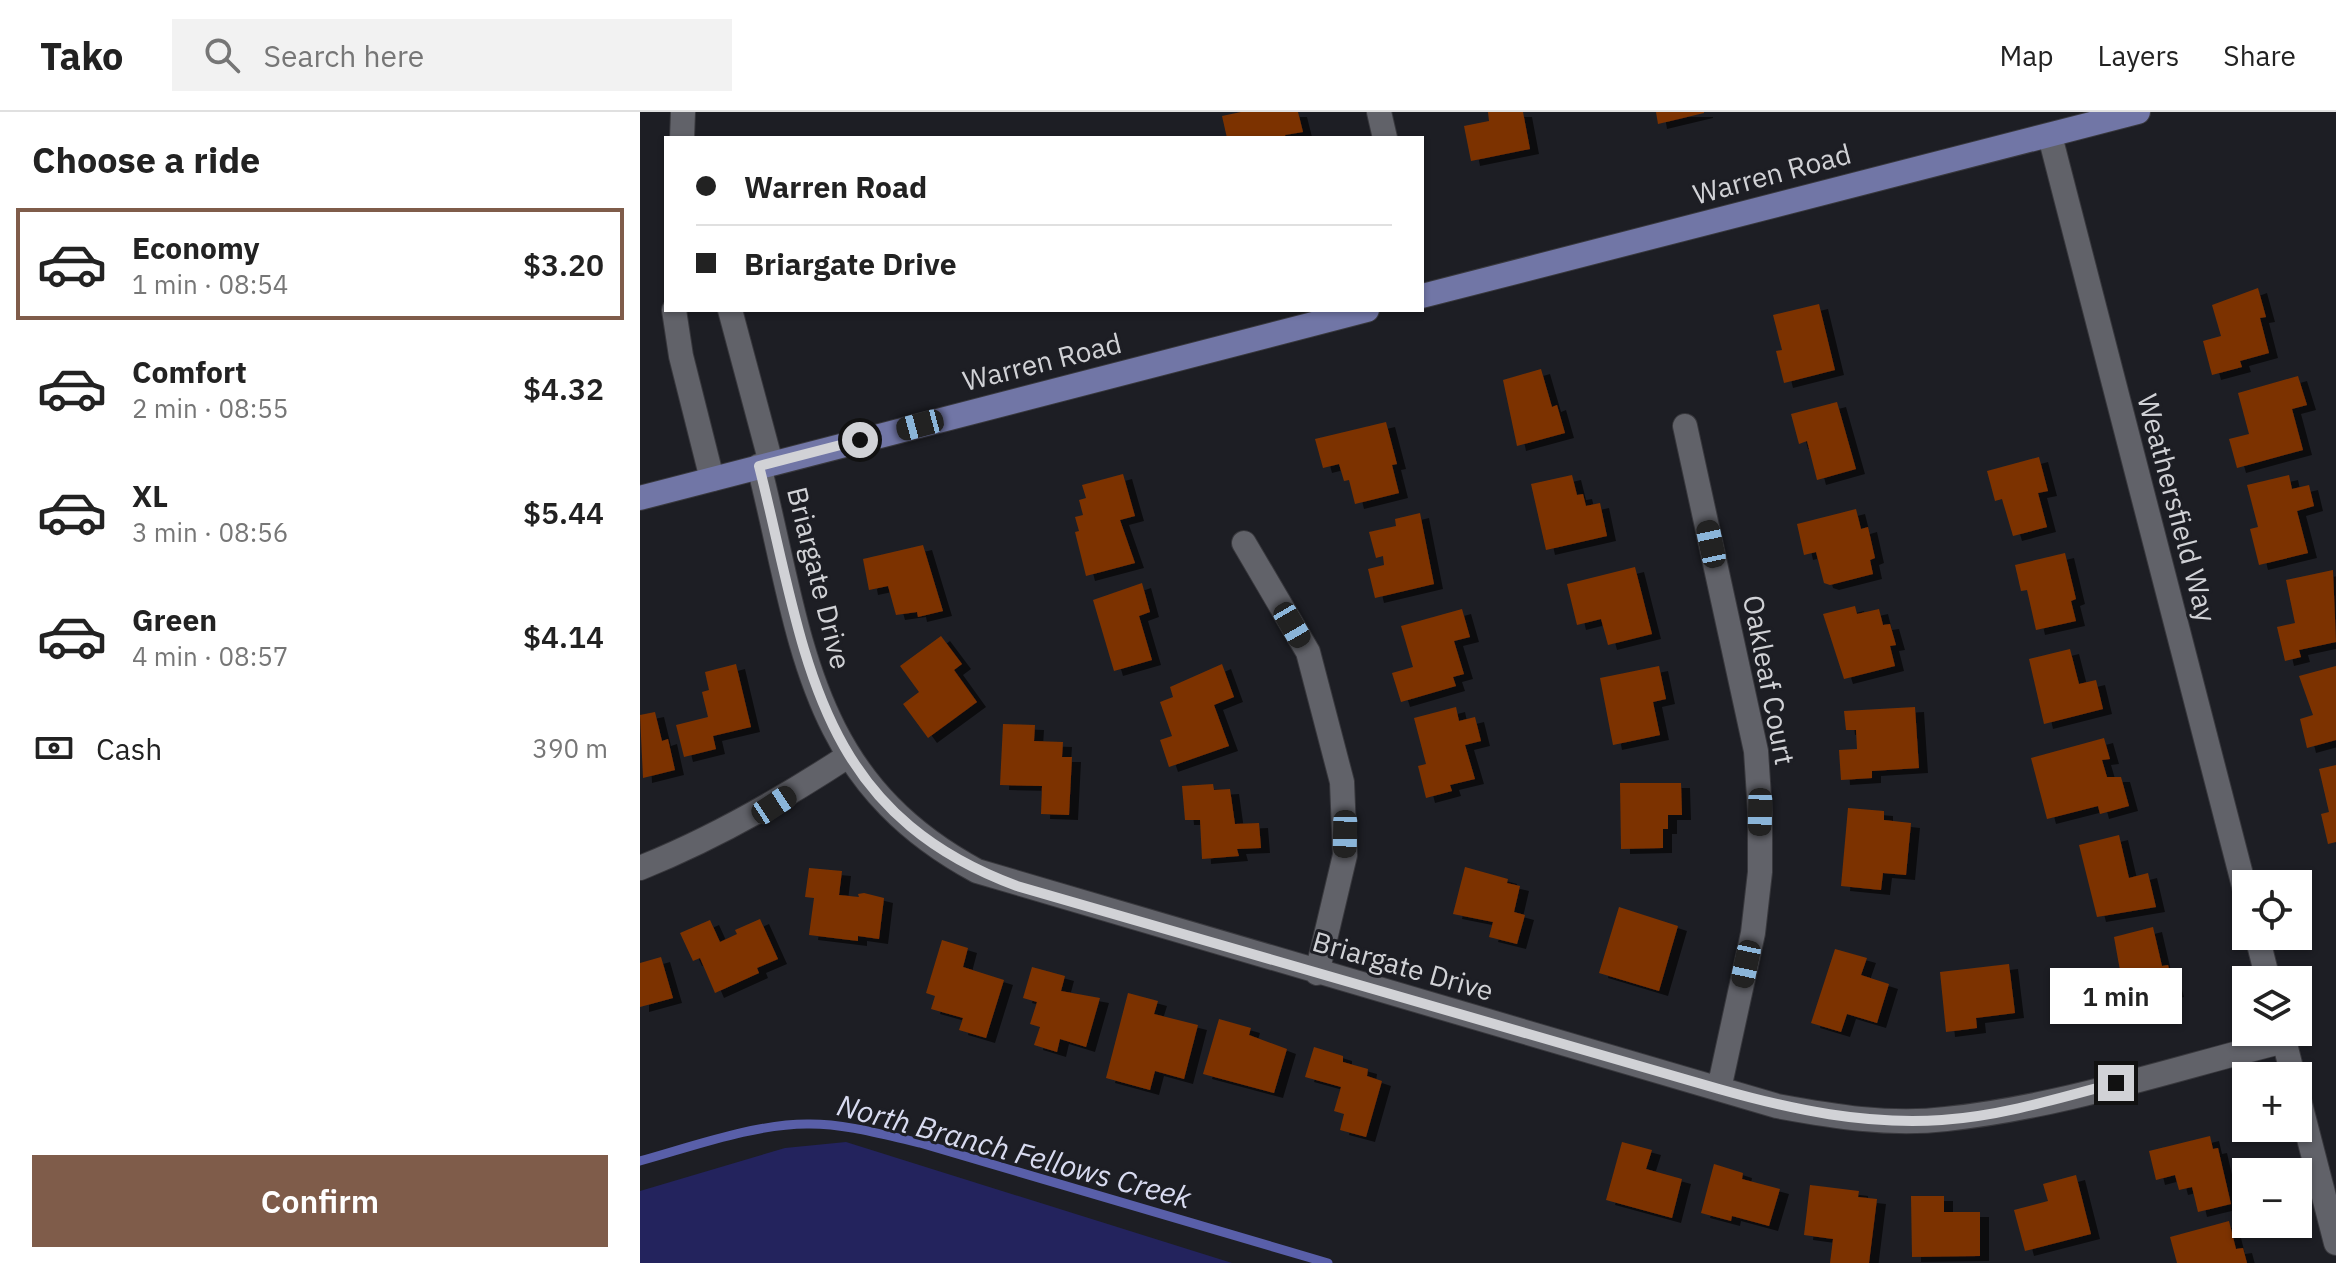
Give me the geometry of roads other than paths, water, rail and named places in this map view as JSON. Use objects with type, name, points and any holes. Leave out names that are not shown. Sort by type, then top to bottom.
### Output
[{"type":"main road","name":"Warren Road","points":[[1424,295],[2138,112]]},
{"type":"main road","name":"Warren Road","points":[[640,498],[1359,312]]},
{"type":"street","points":[[682,136],[683,112]]},
{"type":"street","points":[[1379,112],[1385,136]]},
{"type":"street","name":"Weathersfield Way","points":[[2050,136],[2240,870]]},
{"type":"street","points":[[674,312],[681,356],[712,479]]},
{"type":"street","name":"Briargate Drive","points":[[730,312],[805,660],[848,756],[872,790],[900,820],[940,851],[977,871],[1719,1089],[1832,1116],[1888,1121],[1945,1120],[2028,1106],[2247,1046]]},
{"type":"street","name":"Oakleaf Court","points":[[1685,426],[1756,751],[1760,812],[1760,872],[1753,933],[1719,1089]]},
{"type":"street","points":[[1244,543],[1308,652],[1342,782],[1345,855],[1317,973]]},
{"type":"street","points":[[640,868],[695,846],[774,805],[848,756]]},
{"type":"street","points":[[2310,1142],[2336,1243]]},
{"type":"waterway","name":"North Branch Fellows Creek","points":[[640,1161],[768,1127],[810,1124],[865,1130],[920,1143],[1328,1263]]}]
